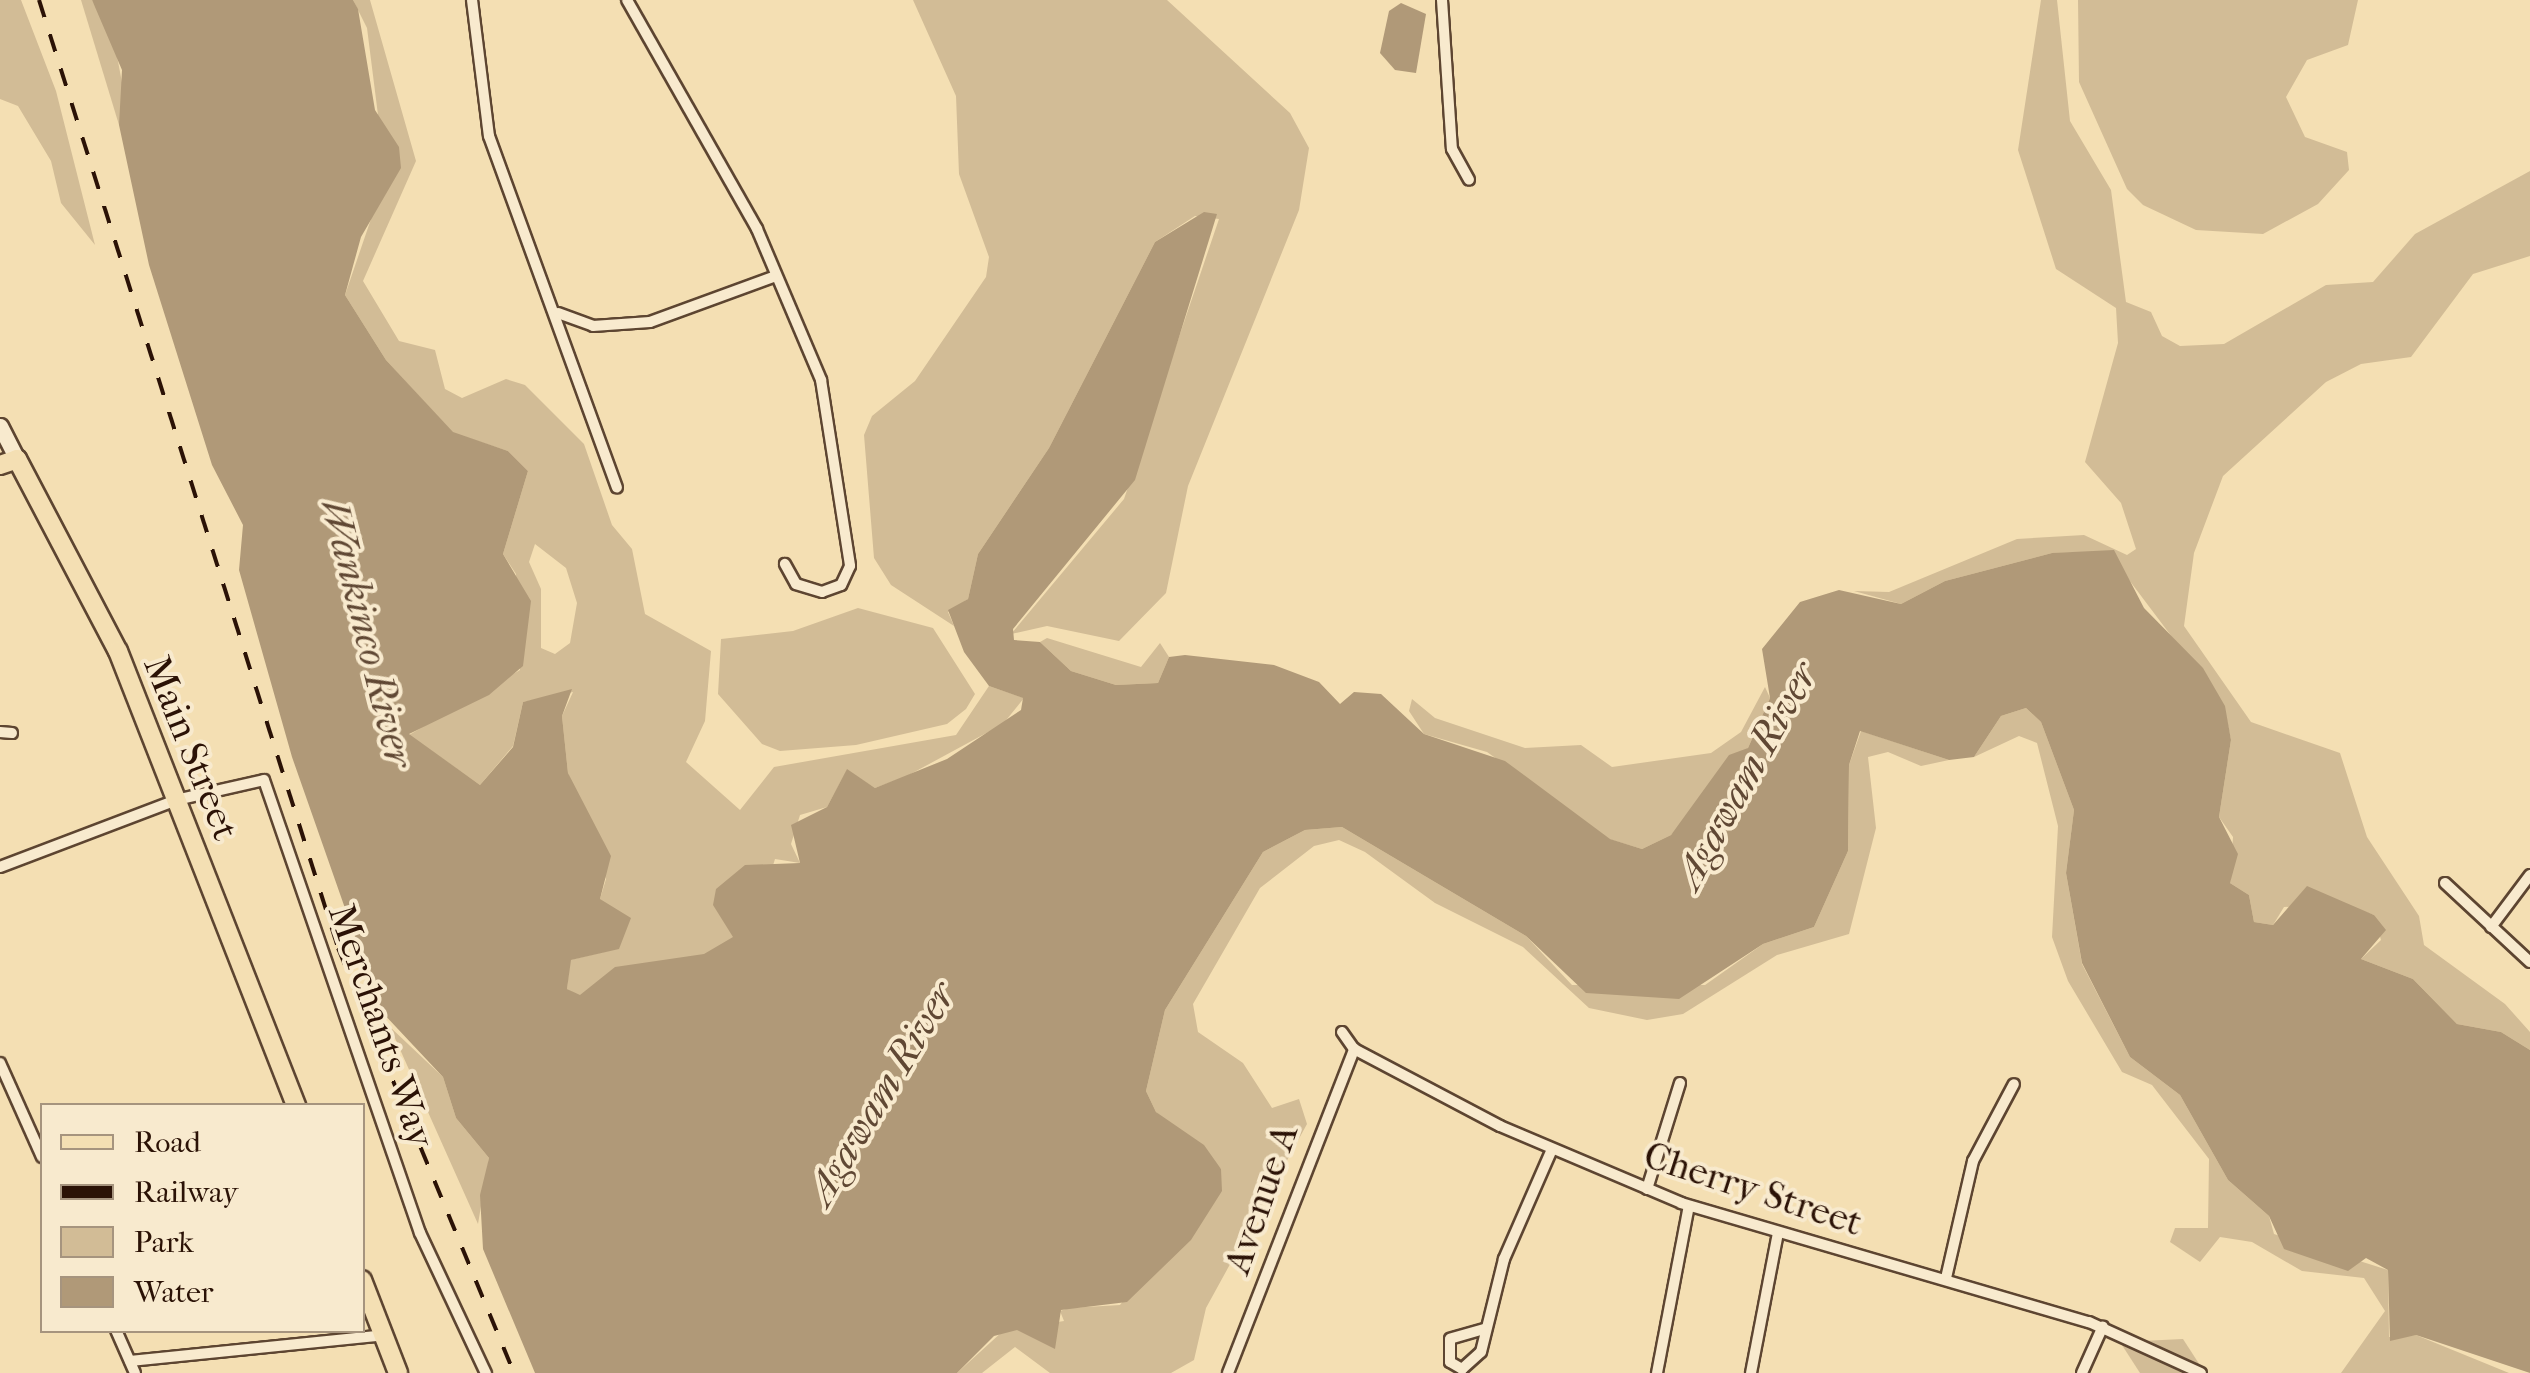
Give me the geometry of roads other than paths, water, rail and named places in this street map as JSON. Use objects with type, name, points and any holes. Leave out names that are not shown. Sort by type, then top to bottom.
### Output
[{"type":"main road","name":"Main Street","points":[[0,426],[8,462],[118,651],[295,1103]]},
{"type":"main road","points":[[365,1288],[398,1373]]},
{"type":"street","points":[[472,0],[484,120],[617,487]]},
{"type":"street","points":[[627,0],[776,276],[821,380],[850,566],[841,585],[822,592],[796,584],[786,564]]},
{"type":"street","points":[[1442,0],[1452,149],[1469,180]]},
{"type":"street","points":[[557,313],[593,326],[650,322],[776,276]]},
{"type":"street","name":"Merchants Way","points":[[176,800],[264,780],[392,1152],[486,1373]]},
{"type":"street","points":[[0,867],[176,800]]},
{"type":"street","points":[[2491,928],[2530,876]]},
{"type":"street","points":[[2446,883],[2530,962]]},
{"type":"street","points":[[1342,1032],[1354,1049]]},
{"type":"street","name":"Cherry Street","points":[[1354,1049],[1552,1149],[1688,1206],[2104,1326],[2201,1373]]},
{"type":"street","name":"Avenue A","points":[[1228,1373],[1332,1087],[1354,1049]]},
{"type":"street","points":[[0,1063],[40,1153]]},
{"type":"street","points":[[1647,1189],[1680,1083]]},
{"type":"street","points":[[1946,1278],[1974,1161],[2014,1084]]},
{"type":"street","points":[[1484,1329],[1552,1149]]},
{"type":"street","points":[[1657,1373],[1688,1206]]},
{"type":"street","points":[[1751,1373],[1778,1233]]},
{"type":"street","points":[[2082,1373],[2104,1326]]},
{"type":"street","points":[[117,1333],[133,1367],[384,1335]]},
{"type":"water","points":[[92,0],[353,0],[358,9],[375,110],[399,147],[401,168],[361,237],[345,295],[386,360],[453,432],[508,451],[528,471],[503,554],[531,601],[523,666],[489,695],[409,734],[480,785],[513,747],[523,702],[572,689],[562,716],[568,773],[611,856],[600,899],[631,918],[619,949],[571,960],[567,989],[580,995],[615,967],[704,954],[733,937],[713,905],[716,889],[745,865],[800,863],[791,825],[827,807],[847,769],[875,788],[947,759],[1021,710],[1023,698],[989,686],[964,652],[948,610],[968,599],[978,554],[1049,448],[1155,242],[1204,212],[1217,214],[1135,480],[1013,629],[1014,640],[1040,642],[1071,671],[1116,685],[1158,683],[1169,657],[1185,655],[1274,665],[1319,682],[1340,704],[1354,692],[1381,694],[1424,734],[1505,761],[1610,839],[1642,849],[1671,835],[1729,755],[1748,748],[1770,698],[1762,649],[1800,602],[1839,590],[1901,604],[1945,581],[2052,553],[2114,550],[2144,608],[2203,668],[2225,706],[2231,740],[2219,817],[2238,854],[2230,883],[2249,895],[2254,922],[2273,925],[2307,886],[2374,915],[2386,930],[2361,959],[2413,979],[2457,1024],[2501,1032],[2530,1050],[2530,1373],[2416,1335],[2390,1341],[2388,1270],[2366,1258],[2348,1271],[2284,1249],[2269,1216],[2228,1180],[2180,1095],[2130,1057],[2082,963],[2066,873],[2074,810],[2041,722],[2026,708],[2001,716],[1974,757],[1949,760],[1860,731],[1849,765],[1848,851],[1814,927],[1763,944],[1679,999],[1586,993],[1526,936],[1342,827],[1305,830],[1263,852],[1165,1010],[1146,1091],[1156,1112],[1204,1145],[1221,1169],[1222,1191],[1191,1240],[1127,1302],[1061,1310],[1055,1349],[1017,1330],[994,1336],[957,1373],[535,1373],[483,1249],[480,1195],[489,1158],[456,1118],[443,1077],[381,1011],[292,757],[239,570],[243,525],[212,465],[149,265],[119,125],[122,70]]},
{"type":"water","points":[[1401,3],[1426,14],[1416,73],[1395,70],[1380,53],[1389,11]]},
{"type":"railway","points":[[39,0],[338,948],[514,1373]]},
{"type":"water label","name":"Wankinco River","points":[[367,633]]},
{"type":"water label","name":"Agawam River","points":[[1746,775]]},
{"type":"water label","name":"Agawam River","points":[[881,1093]]}]
